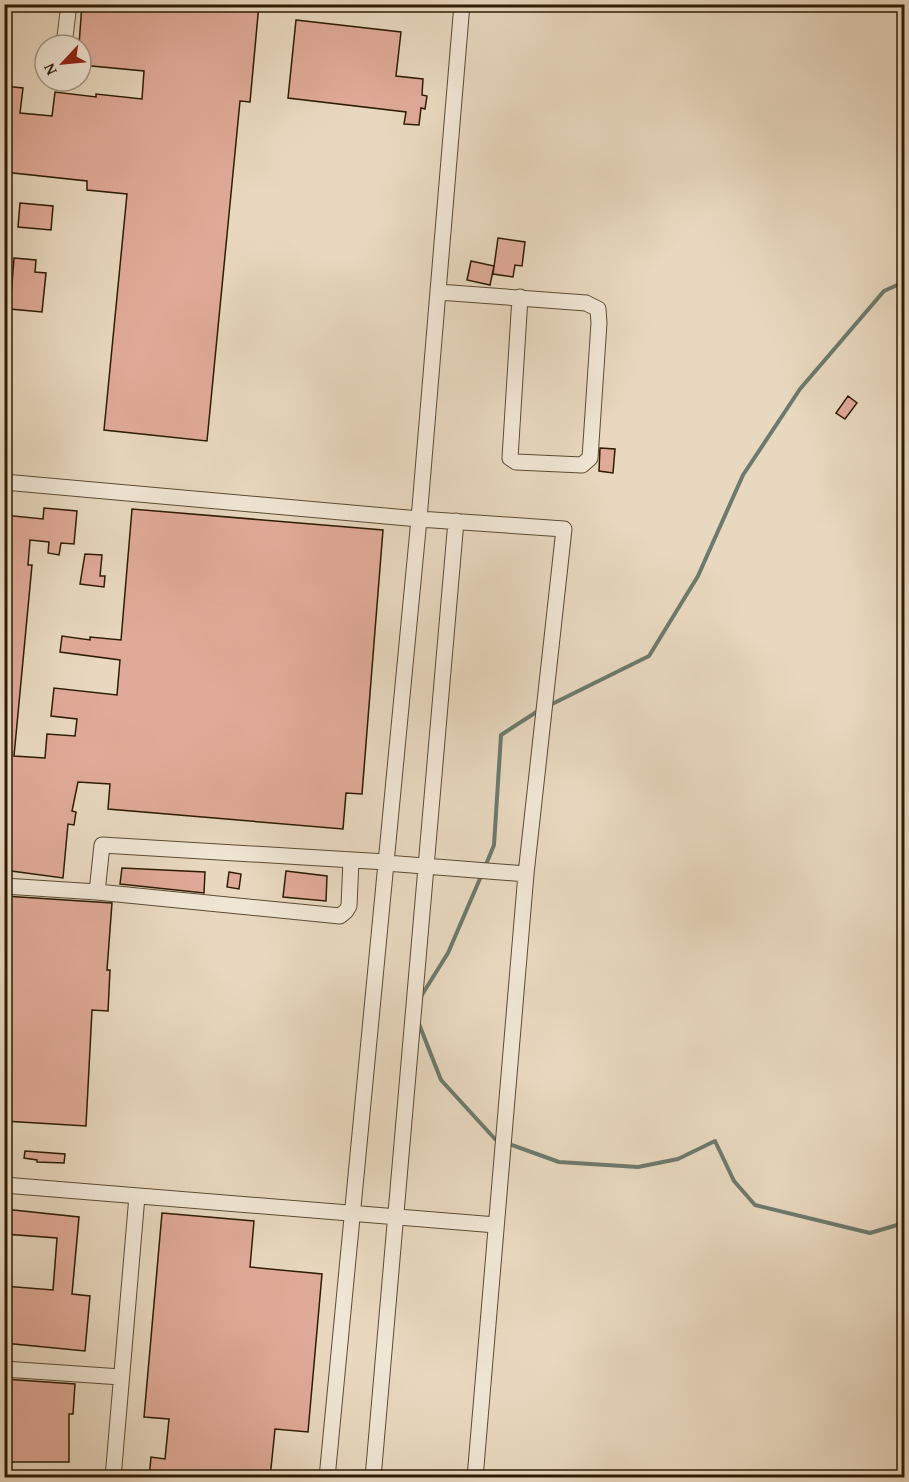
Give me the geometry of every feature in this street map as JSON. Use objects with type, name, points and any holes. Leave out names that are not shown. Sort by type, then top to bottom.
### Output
[{"type":"street","points":[[65,33],[69,4]]},
{"type":"street","points":[[327,1478],[419,519],[462,4]]},
{"type":"street","points":[[438,292],[520,297],[586,303],[598,309],[590,458],[582,465],[516,462],[510,458],[520,297]]},
{"type":"street","points":[[4,482],[419,519],[564,529],[526,874],[475,1478]]},
{"type":"street","points":[[372,1478],[456,521]]},
{"type":"street","points":[[97,892],[102,845],[386,862],[526,874]]},
{"type":"street","points":[[4,886],[97,892],[340,916],[349,906],[351,860]]},
{"type":"street","points":[[4,1185],[496,1226]]},
{"type":"street","points":[[112,1478],[137,1196]]},
{"type":"street","points":[[4,1369],[121,1377]]},
{"type":"building","points":[[82,4],[259,4],[250,102],[240,101],[207,441],[104,430],[127,194],[87,190],[87,181],[4,172],[4,86],[23,88],[20,113],[52,116],[55,93],[96,97],[96,94],[142,99],[144,71],[93,66],[93,33],[80,33]]},
{"type":"building","points":[[296,20],[401,32],[396,76],[423,79],[422,95],[427,96],[425,109],[421,108],[419,125],[404,124],[406,112],[288,98]]},
{"type":"building","points":[[20,203],[53,206],[51,230],[18,227]]},
{"type":"building","points":[[498,238],[525,242],[522,266],[515,265],[513,277],[493,274]]},
{"type":"building","points":[[14,258],[36,260],[35,272],[46,273],[42,312],[10,309]]},
{"type":"building","points":[[471,261],[494,266],[490,285],[467,280]]},
{"type":"building","points":[[848,396],[857,403],[845,419],[836,413]]},
{"type":"building","points":[[600,448],[615,449],[613,473],[599,471]]},
{"type":"building","points":[[44,508],[77,511],[74,544],[61,543],[59,555],[48,553],[49,542],[30,540],[28,565],[32,565],[14,756],[45,758],[47,734],[75,736],[77,719],[51,716],[54,688],[117,695],[120,660],[60,652],[62,636],[90,640],[90,637],[121,640],[132,509],[383,530],[362,794],[346,793],[343,829],[108,809],[110,784],[78,782],[72,811],[76,812],[74,825],[68,824],[63,878],[4,870],[4,515],[43,519]]},
{"type":"building","points":[[85,554],[102,555],[100,576],[105,576],[104,587],[80,584]]},
{"type":"building","points":[[122,868],[205,872],[204,893],[120,884]]},
{"type":"building","points":[[286,871],[327,876],[326,901],[283,897]]},
{"type":"building","points":[[229,872],[241,874],[239,889],[227,887]]},
{"type":"building","points":[[4,896],[112,903],[107,970],[110,970],[108,1011],[92,1010],[86,1126],[4,1121]]},
{"type":"building","points":[[25,1151],[65,1154],[64,1163],[37,1162],[37,1160],[24,1158]]},
{"type":"building","points":[[4,1209],[79,1217],[72,1294],[90,1296],[85,1351],[4,1343],[4,1286],[53,1290],[57,1238],[4,1234]]},
{"type":"building","points":[[162,1213],[254,1221],[250,1267],[322,1274],[308,1432],[275,1429],[270,1478],[149,1478],[151,1457],[165,1459],[169,1419],[144,1417]]},
{"type":"building","points":[[4,1379],[75,1384],[73,1414],[69,1414],[69,1462],[4,1462]]},
{"type":"waterway","points":[[550,705],[649,656],[698,576],[743,475],[800,389],[884,291],[904,282]]},
{"type":"waterway","points":[[485,867],[494,845],[501,735],[541,709]]},
{"type":"waterway","points":[[420,998],[448,953],[482,874]]},
{"type":"waterway","points":[[419,1024],[441,1080],[499,1141]]},
{"type":"waterway","points":[[506,1143],[559,1162],[638,1167],[678,1159],[715,1141],[734,1181],[755,1205],[870,1233],[904,1223]]}]
